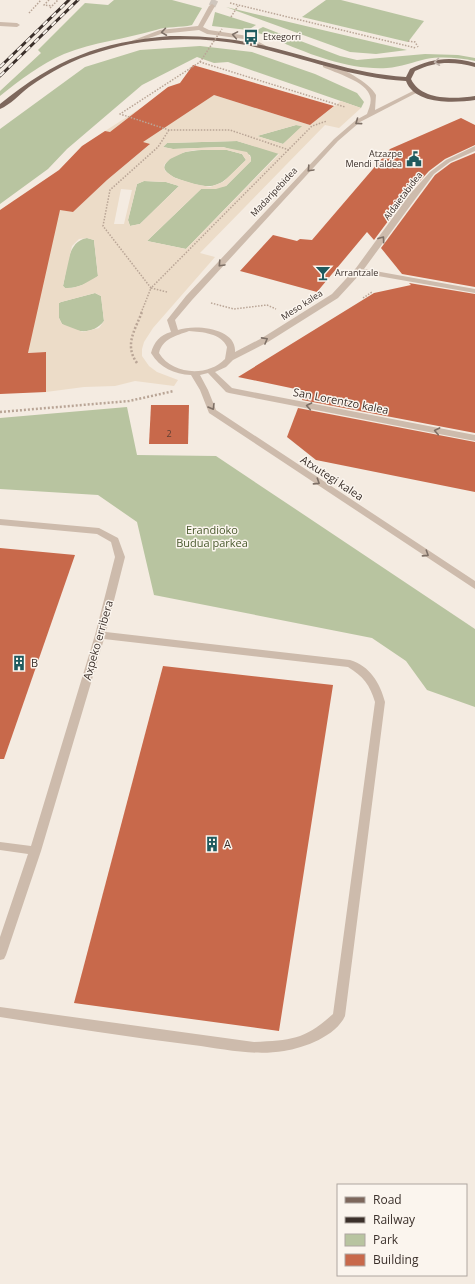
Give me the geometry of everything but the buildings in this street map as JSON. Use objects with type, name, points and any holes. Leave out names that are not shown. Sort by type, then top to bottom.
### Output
[{"type":"main road","points":[[0,107],[24,88],[60,65],[91,52],[129,43],[157,40],[199,39],[239,43],[268,49],[325,66],[388,77],[408,78]]},
{"type":"main road","points":[[475,65],[458,62],[431,62],[412,70],[408,78],[411,86],[417,91],[440,99],[454,100],[475,98]]},
{"type":"street","points":[[200,28],[212,6]]},
{"type":"street","points":[[0,24],[17,25]]},
{"type":"street","points":[[129,43],[160,32],[200,28],[207,32],[246,37],[268,49]]},
{"type":"street","points":[[325,66],[351,77],[370,89],[374,97],[370,114]]},
{"type":"street","name":"Madaripebidea","points":[[175,332],[172,320],[189,298],[336,140],[358,121],[370,114],[385,109],[417,91]]},
{"type":"street","name":"Aldaietabidea","points":[[359,270],[413,196],[432,173],[448,161],[475,148]]},
{"type":"street","points":[[359,270],[475,291]]},
{"type":"street","name":"Meso kalea","points":[[230,358],[265,340],[336,296],[359,270]]},
{"type":"street","points":[[201,330],[218,334],[230,343],[232,350],[230,358],[222,366],[210,371],[194,373],[172,370],[158,360],[155,354],[156,347],[166,336],[175,332],[201,330]]},
{"type":"street","name":"San Lorentzo kalea","points":[[210,371],[230,390],[475,438]]},
{"type":"street","name":"Atxutegi kalea","points":[[194,373],[204,390],[212,411],[475,586]]},
{"type":"street","name":"Axpeko erribera","points":[[0,522],[100,531],[115,540],[120,557],[100,635],[35,851],[0,955]]},
{"type":"street","points":[[0,1012],[254,1047],[283,1046],[306,1041],[326,1028],[339,1016],[380,702],[376,686],[364,673],[350,664],[100,635]]},
{"type":"street","points":[[0,846],[35,851]]},
{"type":"path","points":[[36,5],[41,0]]},
{"type":"path","points":[[49,0],[44,5],[52,6]]},
{"type":"path","points":[[50,8],[58,0]]},
{"type":"path","points":[[228,3],[412,47]]},
{"type":"path","points":[[232,14],[238,6]]},
{"type":"path","points":[[222,29],[200,62],[120,114],[169,130],[230,130],[289,150]]},
{"type":"path","points":[[408,40],[415,42],[421,50]]},
{"type":"path","points":[[138,366],[131,355],[130,344],[151,288],[103,226],[110,190],[158,147],[169,130]]},
{"type":"path","points":[[0,412],[129,401],[177,390]]},
{"type":"green space","points":[[114,0],[172,0],[202,8],[192,25],[160,29],[86,46],[64,54],[39,67],[0,96],[0,91],[41,53],[38,50],[85,3],[108,5]]},
{"type":"green space","points":[[326,0],[341,0],[424,21],[408,42],[302,17]]},
{"type":"green space","points":[[226,7],[407,50],[376,54],[350,52]]},
{"type":"green space","points":[[215,12],[256,25],[248,30],[212,26]]},
{"type":"green space","points":[[263,27],[291,38],[283,39],[253,32]]},
{"type":"green space","points":[[298,40],[340,56],[357,60],[425,54],[458,55],[475,58],[475,61],[457,58],[438,58],[426,59],[402,66],[387,68],[359,67],[319,57],[281,42]]},
{"type":"green space","points":[[200,46],[252,52],[315,74],[357,93],[364,102],[361,108],[228,62],[214,63],[197,57],[142,85],[67,149],[48,169],[0,204],[0,129],[85,67],[140,50]]},
{"type":"green space","points":[[296,125],[303,126],[283,144],[257,136]]},
{"type":"green space","points":[[237,141],[279,153],[186,249],[147,241],[201,189],[226,186],[251,161],[250,155],[223,147],[173,149],[163,147],[167,143]]},
{"type":"green space","points":[[201,150],[227,150],[242,154],[246,160],[225,180],[213,186],[205,186],[175,178],[164,168],[167,161],[182,153]]},
{"type":"green space","points":[[144,181],[166,182],[179,186],[140,224],[130,226],[128,220],[137,184]]},
{"type":"green space","points":[[87,238],[94,240],[98,276],[91,281],[74,288],[65,288],[63,286],[67,264],[72,250],[75,244],[80,240]]},
{"type":"green space","points":[[95,293],[101,296],[104,321],[100,326],[95,329],[79,331],[62,324],[59,318],[59,303]]},
{"type":"green space","name":"Erandioko Budua parkea","points":[[127,407],[137,455],[216,456],[475,629],[475,707],[427,690],[406,661],[372,638],[154,595],[137,522],[98,495],[0,489],[0,418]]},
{"type":"shaded area","points":[[214,95],[310,125],[341,101],[361,108],[339,128],[325,125],[200,253],[215,257],[153,328],[144,342],[142,349],[142,356],[149,366],[157,372],[178,380],[174,386],[135,381],[115,386],[84,387],[46,392],[45,352],[0,354],[0,216],[14,200],[73,212],[107,180],[149,145],[105,131],[141,108]],"holes":[[[296,125],[302,126],[283,144],[257,136]],[[237,141],[279,154],[186,249],[147,241],[201,189],[216,189],[226,186],[251,161],[251,158],[247,152],[222,147],[173,149],[163,147],[167,143]],[[195,150],[227,150],[242,154],[246,160],[223,182],[210,187],[175,178],[165,171],[164,165],[170,159],[185,152]],[[144,181],[166,182],[179,186],[140,224],[130,226],[128,220],[137,184]],[[121,189],[132,190],[124,224],[114,224]],[[87,238],[94,240],[98,276],[82,285],[72,288],[65,288],[63,286],[72,246],[79,239]],[[95,293],[101,296],[104,321],[99,328],[83,332],[62,324],[59,318],[59,303]]]},
{"type":"tunnel","points":[[212,6],[215,0]]},
{"type":"railway","points":[[0,67],[69,0]]},
{"type":"railway","points":[[0,76],[78,0]]},
{"type":"place","name":"Etxegorri","points":[[251,37]]},
{"type":"place","name":"Atzazpe Mendi Taldea","points":[[414,159]]},
{"type":"place","name":"Arrantzale","points":[[323,273]]},
{"type":"place","name":"B","points":[[19,663]]},
{"type":"place","name":"A","points":[[212,844]]}]
